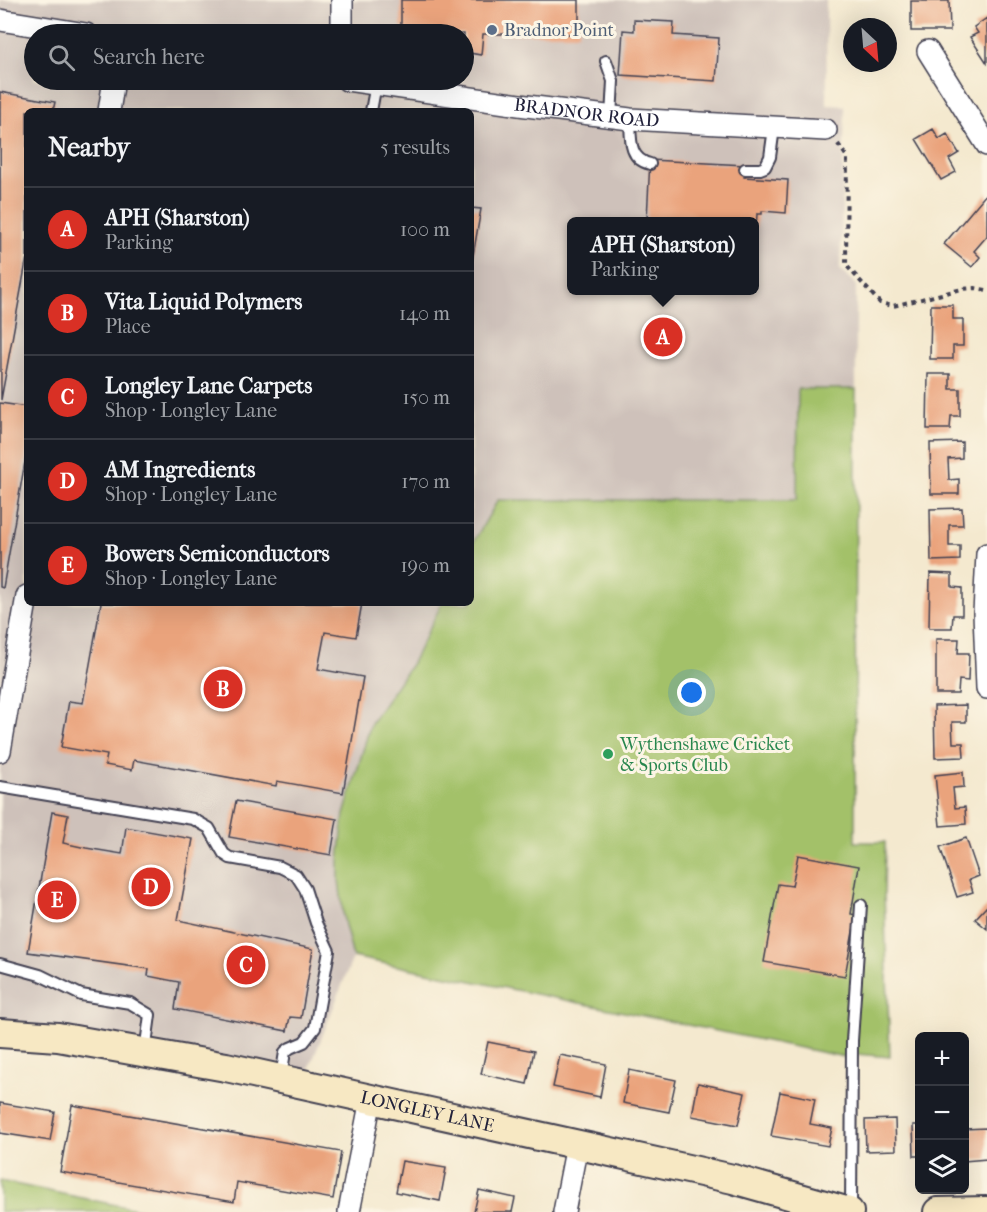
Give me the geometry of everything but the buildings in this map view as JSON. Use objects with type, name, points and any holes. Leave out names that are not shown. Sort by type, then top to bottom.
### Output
[{"type":"street","points":[[342,0],[342,24]]},
{"type":"street","points":[[0,20],[25,24]]},
{"type":"street","points":[[928,51],[987,145]]},
{"type":"street","points":[[109,108],[112,90]]},
{"type":"street","name":"BRADNOR ROAD","points":[[419,90],[620,118],[826,130]]},
{"type":"street","points":[[987,554],[984,613],[987,688]]},
{"type":"street","points":[[0,751],[25,606]]},
{"type":"street","name":"LONGLEY LANE","points":[[0,1033],[58,1037],[280,1079],[733,1179],[850,1212]]},
{"type":"street","points":[[348,1212],[371,1099]]},
{"type":"street","points":[[564,1212],[577,1145]]},
{"type":"street","points":[[938,1212],[987,1211]]},
{"type":"lane","points":[[606,61],[613,81],[620,118],[632,151],[641,162],[650,164]]},
{"type":"lane","points":[[371,108],[375,90]]},
{"type":"lane","points":[[745,169],[765,167],[770,157],[774,128]]},
{"type":"lane","points":[[0,788],[193,819],[209,828],[224,854],[230,858],[280,867],[296,875],[305,889],[316,923],[329,951],[315,1028],[304,1042],[285,1052],[280,1079]]},
{"type":"lane","points":[[850,1212],[852,1041],[861,905]]},
{"type":"lane","points":[[0,964],[40,975],[81,995],[130,1003],[150,1015],[145,1052]]},
{"type":"path","points":[[826,130],[847,157],[846,265],[880,303],[893,306],[962,289],[987,290]]},
{"type":"shaded area","points":[[0,0],[826,0],[827,105],[845,106],[840,269],[856,285],[856,389],[798,389],[797,500],[498,500],[474,541],[474,108],[24,108],[24,606],[440,606],[412,663],[371,723],[344,815],[339,880],[344,921],[353,957],[308,1072],[0,1029]]},
{"type":"green space","name":"Wythenshawe Cricket & Sports Club","points":[[798,389],[856,389],[855,842],[885,842],[884,892],[890,1057],[856,1054],[855,1059],[353,957],[344,921],[339,861],[344,815],[371,723],[412,663],[440,606],[474,606],[474,541],[498,500],[797,500]]},
{"type":"green space","points":[[0,1181],[150,1212],[0,1212]]},
{"type":"place","name":"Bradnor Point","points":[[492,30]]},
{"type":"place","name":"APH (Sharston)","points":[[663,337]]},
{"type":"place","name":"Vita Liquid Polymers","points":[[223,689]]},
{"type":"place","name":"Wythenshawe Cricket & Sports Club","points":[[608,754]]},
{"type":"place","name":"AM Ingredients","points":[[151,887]]},
{"type":"place","name":"Bowers Semiconductors","points":[[57,900]]},
{"type":"place","name":"Longley Lane Carpets","points":[[246,965]]}]
